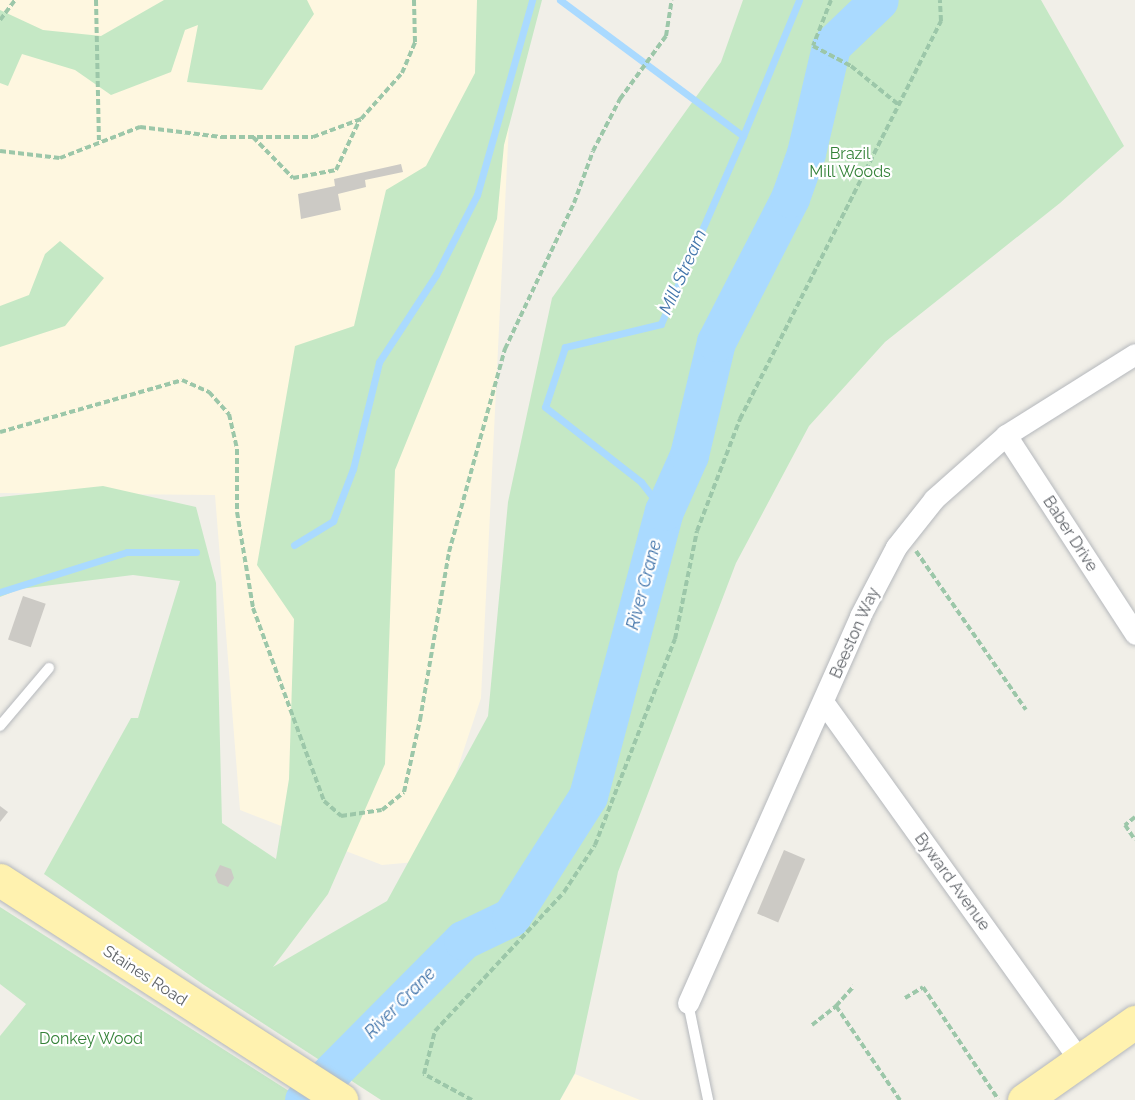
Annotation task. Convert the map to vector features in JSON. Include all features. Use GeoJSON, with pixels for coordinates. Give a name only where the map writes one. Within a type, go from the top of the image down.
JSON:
{"type":"FeatureCollection","features":[{"type":"Feature","properties":{"kind":"main road","name":"Staines Road"},"geometry":{"type":"LineString","coordinates":[[0,880],[341,1100]]}},
{"type":"Feature","properties":{"kind":"main road"},"geometry":{"type":"LineString","coordinates":[[1024,1100],[1135,1022]]}},
{"type":"Feature","properties":{"kind":"street","name":"Beeston Way"},"geometry":{"type":"LineString","coordinates":[[688,1003],[824,702],[860,616],[903,537],[934,499],[1006,435],[1135,354]]}},
{"type":"Feature","properties":{"kind":"street","name":"Baber Drive"},"geometry":{"type":"LineString","coordinates":[[1006,435],[1135,634]]}},
{"type":"Feature","properties":{"kind":"street","name":"Byward Avenue"},"geometry":{"type":"LineString","coordinates":[[824,702],[1080,1061]]}},
{"type":"Feature","properties":{"kind":"lane"},"geometry":{"type":"LineString","coordinates":[[0,726],[49,668]]}},
{"type":"Feature","properties":{"kind":"lane"},"geometry":{"type":"LineString","coordinates":[[688,1003],[708,1100]]}},
{"type":"Feature","properties":{"kind":"path"},"geometry":{"type":"LineString","coordinates":[[0,20],[15,0]]}},
{"type":"Feature","properties":{"kind":"path"},"geometry":{"type":"LineString","coordinates":[[96,0],[99,140]]}},
{"type":"Feature","properties":{"kind":"path"},"geometry":{"type":"LineString","coordinates":[[253,137],[293,178],[336,170],[361,119],[402,72],[415,42],[414,0]]}},
{"type":"Feature","properties":{"kind":"path"},"geometry":{"type":"LineString","coordinates":[[0,432],[182,380],[209,393],[229,414],[237,449],[237,512],[253,608],[324,801],[340,816],[382,810],[404,792],[420,720],[449,552],[505,349],[574,203],[593,151],[635,78],[666,36],[672,0]]}},
{"type":"Feature","properties":{"kind":"path"},"geometry":{"type":"LineString","coordinates":[[831,0],[813,46],[850,66],[899,105]]}},
{"type":"Feature","properties":{"kind":"path"},"geometry":{"type":"LineString","coordinates":[[472,1100],[424,1074],[435,1031],[564,892],[595,845],[675,639],[697,531],[740,420],[941,21],[940,0]]}},
{"type":"Feature","properties":{"kind":"path"},"geometry":{"type":"LineString","coordinates":[[0,151],[60,158],[99,140],[141,127],[253,137],[313,137],[361,119]]}},
{"type":"Feature","properties":{"kind":"path"},"geometry":{"type":"LineString","coordinates":[[903,537],[924,559],[1026,710]]}},
{"type":"Feature","properties":{"kind":"path"},"geometry":{"type":"LineString","coordinates":[[1135,817],[1125,825],[1135,840]]}},
{"type":"Feature","properties":{"kind":"path"},"geometry":{"type":"LineString","coordinates":[[812,1025],[836,1006],[854,986]]}},
{"type":"Feature","properties":{"kind":"path"},"geometry":{"type":"LineString","coordinates":[[905,998],[923,987],[998,1100]]}},
{"type":"Feature","properties":{"kind":"path"},"geometry":{"type":"LineString","coordinates":[[836,1006],[900,1100]]}},
{"type":"Feature","properties":{"kind":"shaded area"},"geometry":{"type":"Polygon","coordinates":[[[0,0],[515,0],[481,698],[427,861],[382,865],[240,810],[215,495],[0,493],[0,0]]]}},
{"type":"Feature","properties":{"kind":"shaded area"},"geometry":{"type":"Polygon","coordinates":[[[575,1074],[640,1100],[560,1100],[575,1074]]]}},
{"type":"Feature","properties":{"kind":"green space"},"geometry":{"type":"Polygon","coordinates":[[[164,0],[307,0],[314,14],[262,90],[187,82],[198,25],[185,30],[171,72],[111,95],[75,70],[22,54],[8,86],[0,83],[0,10],[43,30],[101,36],[164,0]]]}},
{"type":"Feature","properties":{"kind":"green space","name":"Brazil Mill Woods"},"geometry":{"type":"Polygon","coordinates":[[[477,0],[542,0],[504,145],[497,219],[395,470],[385,764],[328,894],[273,967],[387,901],[488,716],[508,502],[552,298],[721,62],[743,0],[1041,0],[1124,146],[1060,203],[885,342],[809,426],[736,563],[618,872],[575,1073],[560,1100],[381,1100],[204,985],[44,874],[131,718],[138,718],[180,581],[133,575],[20,589],[0,597],[0,497],[103,486],[196,507],[216,583],[222,823],[276,859],[289,779],[294,619],[257,565],[295,346],[354,326],[386,190],[426,166],[475,73],[477,0]]]}},
{"type":"Feature","properties":{"kind":"green space"},"geometry":{"type":"Polygon","coordinates":[[[60,241],[104,278],[65,326],[0,347],[0,306],[29,295],[45,254],[60,241]]]}},
{"type":"Feature","properties":{"kind":"green space","name":"Donkey Wood"},"geometry":{"type":"Polygon","coordinates":[[[0,907],[303,1100],[0,1100],[0,1036],[26,1004],[0,984],[0,907]]]}},
{"type":"Feature","properties":{"kind":"building"},"geometry":{"type":"Polygon","coordinates":[[[401,164],[403,172],[365,180],[366,187],[338,194],[341,210],[301,219],[298,194],[335,186],[334,179],[401,164]]]}},
{"type":"Feature","properties":{"kind":"building"},"geometry":{"type":"Polygon","coordinates":[[[23,596],[46,604],[31,647],[8,639],[23,596]]]}},
{"type":"Feature","properties":{"kind":"building"},"geometry":{"type":"Polygon","coordinates":[[[0,806],[8,812],[0,822],[0,806]]]}},
{"type":"Feature","properties":{"kind":"building"},"geometry":{"type":"Polygon","coordinates":[[[784,850],[805,859],[778,923],[757,914],[784,850]]]}},
{"type":"Feature","properties":{"kind":"building"},"geometry":{"type":"Polygon","coordinates":[[[220,865],[231,869],[234,878],[228,887],[218,883],[215,875],[220,865]]]}},
{"type":"Feature","properties":{"kind":"waterway"},"geometry":{"type":"LineString","coordinates":[[294,545],[333,521],[353,469],[379,362],[436,275],[477,195],[532,0]]}},
{"type":"Feature","properties":{"kind":"waterway","name":"Mill Stream"},"geometry":{"type":"LineString","coordinates":[[560,0],[743,136],[661,324],[565,347],[545,407],[641,482],[664,511]]}},
{"type":"Feature","properties":{"kind":"waterway"},"geometry":{"type":"LineString","coordinates":[[743,136],[799,0]]}},
{"type":"Feature","properties":{"kind":"waterway","name":"River Crane"},"geometry":{"type":"LineString","coordinates":[[304,1100],[463,940],[511,917],[588,796],[664,511],[689,455],[716,342],[790,198],[806,153],[831,46],[879,0]]}},
{"type":"Feature","properties":{"kind":"waterway"},"geometry":{"type":"LineString","coordinates":[[0,592],[127,552],[196,552]]}}]}
